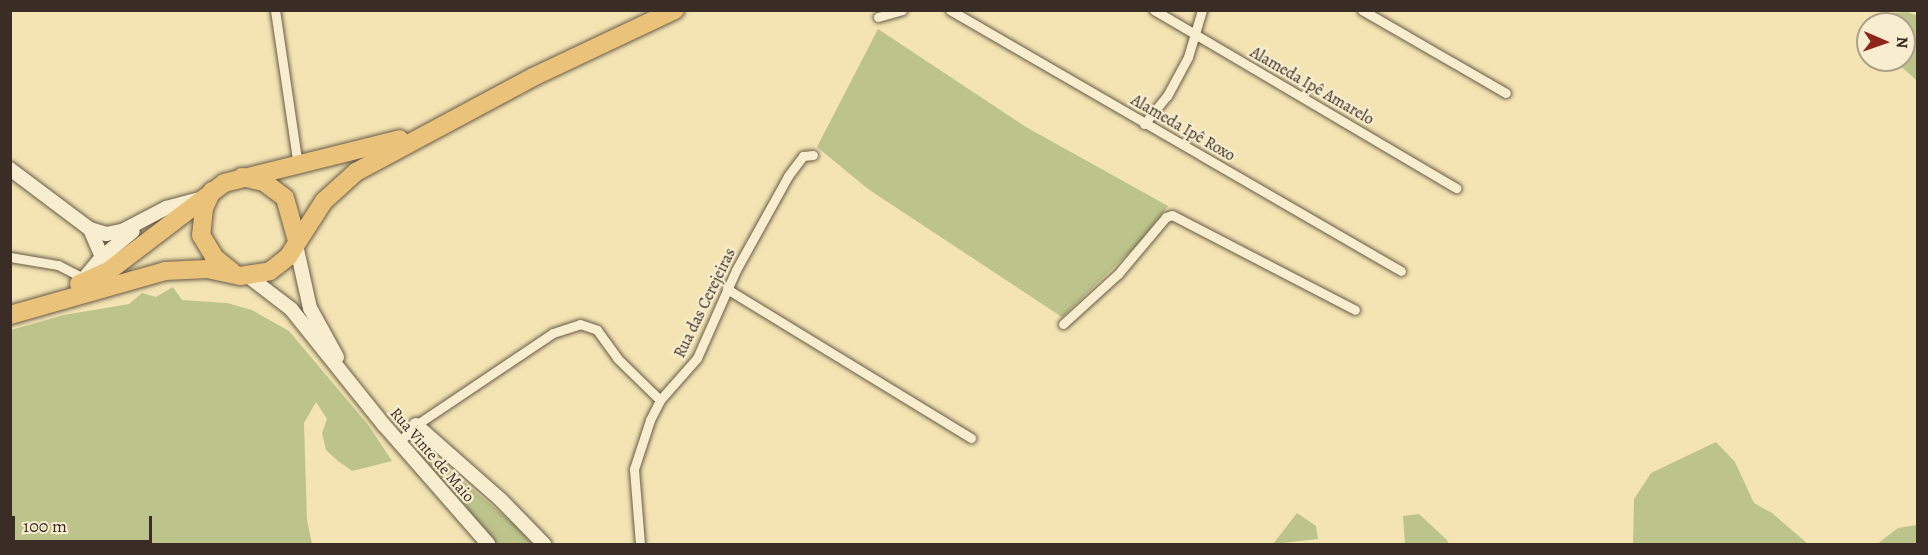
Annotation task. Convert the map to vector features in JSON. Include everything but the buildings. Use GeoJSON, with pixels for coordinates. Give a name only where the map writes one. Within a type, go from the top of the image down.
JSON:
{"type":"FeatureCollection","features":[{"type":"Feature","properties":{"kind":"highway"},"geometry":{"type":"LineString","coordinates":[[10,315],[165,271],[207,269],[244,276],[280,264],[324,201],[340,186],[428,132],[675,10]]}},
{"type":"Feature","properties":{"kind":"highway"},"geometry":{"type":"LineString","coordinates":[[10,315],[110,270],[206,195],[240,177],[298,165],[428,132]]}},
{"type":"Feature","properties":{"kind":"highway"},"geometry":{"type":"LineString","coordinates":[[240,177],[264,182],[285,198],[296,243]]}},
{"type":"Feature","properties":{"kind":"highway"},"geometry":{"type":"LineString","coordinates":[[206,195],[201,235],[215,258],[244,276]]}},
{"type":"Feature","properties":{"kind":"street"},"geometry":{"type":"LineString","coordinates":[[275,10],[298,165]]}},
{"type":"Feature","properties":{"kind":"street"},"geometry":{"type":"LineString","coordinates":[[878,17],[902,10]]}},
{"type":"Feature","properties":{"kind":"street","name":"Alameda Ipê Roxo"},"geometry":{"type":"LineString","coordinates":[[950,10],[1401,271]]}},
{"type":"Feature","properties":{"kind":"street","name":"Alameda Ipê Amarelo"},"geometry":{"type":"LineString","coordinates":[[1154,10],[1456,188]]}},
{"type":"Feature","properties":{"kind":"street"},"geometry":{"type":"LineString","coordinates":[[1144,124],[1167,96],[1196,36],[1202,10]]}},
{"type":"Feature","properties":{"kind":"street"},"geometry":{"type":"LineString","coordinates":[[1362,10],[1506,93]]}},
{"type":"Feature","properties":{"kind":"street","name":"Rua das Cerejeiras"},"geometry":{"type":"LineString","coordinates":[[640,544],[634,469],[660,400],[698,358],[727,290],[788,176],[803,156],[813,155]]}},
{"type":"Feature","properties":{"kind":"street"},"geometry":{"type":"LineString","coordinates":[[10,169],[90,229],[115,233],[153,214],[206,195]]}},
{"type":"Feature","properties":{"kind":"street"},"geometry":{"type":"LineString","coordinates":[[10,257],[58,264],[82,281],[102,257],[153,214]]}},
{"type":"Feature","properties":{"kind":"street"},"geometry":{"type":"LineString","coordinates":[[1063,324],[1118,274],[1166,217],[1172,215],[1355,309]]}},
{"type":"Feature","properties":{"kind":"street"},"geometry":{"type":"LineString","coordinates":[[90,229],[102,257]]}},
{"type":"Feature","properties":{"kind":"street","name":"Rua Vinte de Maio"},"geometry":{"type":"LineString","coordinates":[[296,243],[310,308],[352,386]]}},
{"type":"Feature","properties":{"kind":"street","name":"Rua Vinte de Maio"},"geometry":{"type":"LineString","coordinates":[[244,276],[291,309],[352,386],[488,544]]}},
{"type":"Feature","properties":{"kind":"street"},"geometry":{"type":"LineString","coordinates":[[727,290],[971,438]]}},
{"type":"Feature","properties":{"kind":"street"},"geometry":{"type":"LineString","coordinates":[[399,442],[416,425],[553,333],[580,324],[597,330],[617,358],[660,400]]}},
{"type":"Feature","properties":{"kind":"street"},"geometry":{"type":"LineString","coordinates":[[416,425],[501,500],[544,544]]}},
{"type":"Feature","properties":{"kind":"green space"},"geometry":{"type":"Polygon","coordinates":[[[1916,16],[1917,16],[1917,81],[1907,72],[1916,72],[1916,16]]]}},
{"type":"Feature","properties":{"kind":"green space"},"geometry":{"type":"Polygon","coordinates":[[[878,29],[1026,127],[1168,206],[1139,243],[1062,317],[868,189],[817,147],[878,29]]]}},
{"type":"Feature","properties":{"kind":"green space"},"geometry":{"type":"Polygon","coordinates":[[[173,287],[182,300],[227,303],[252,310],[289,331],[369,426],[392,461],[352,471],[338,461],[326,450],[322,433],[327,419],[316,402],[304,423],[307,520],[312,544],[11,544],[11,330],[64,315],[129,304],[142,293],[156,297],[173,287]]]}},
{"type":"Feature","properties":{"kind":"green space"},"geometry":{"type":"Polygon","coordinates":[[[1716,442],[1735,462],[1754,503],[1772,513],[1808,544],[1633,544],[1634,499],[1651,473],[1716,442]]]}},
{"type":"Feature","properties":{"kind":"green space"},"geometry":{"type":"Polygon","coordinates":[[[420,445],[516,526],[532,544],[492,544],[417,454],[420,445]]]}},
{"type":"Feature","properties":{"kind":"green space"},"geometry":{"type":"Polygon","coordinates":[[[1297,513],[1316,526],[1318,539],[1273,544],[1297,513]]]}},
{"type":"Feature","properties":{"kind":"green space"},"geometry":{"type":"Polygon","coordinates":[[[1419,514],[1449,544],[1405,544],[1403,516],[1419,514]]]}},
{"type":"Feature","properties":{"kind":"green space"},"geometry":{"type":"Polygon","coordinates":[[[1917,525],[1917,544],[1877,544],[1898,528],[1917,525]]]}}]}
